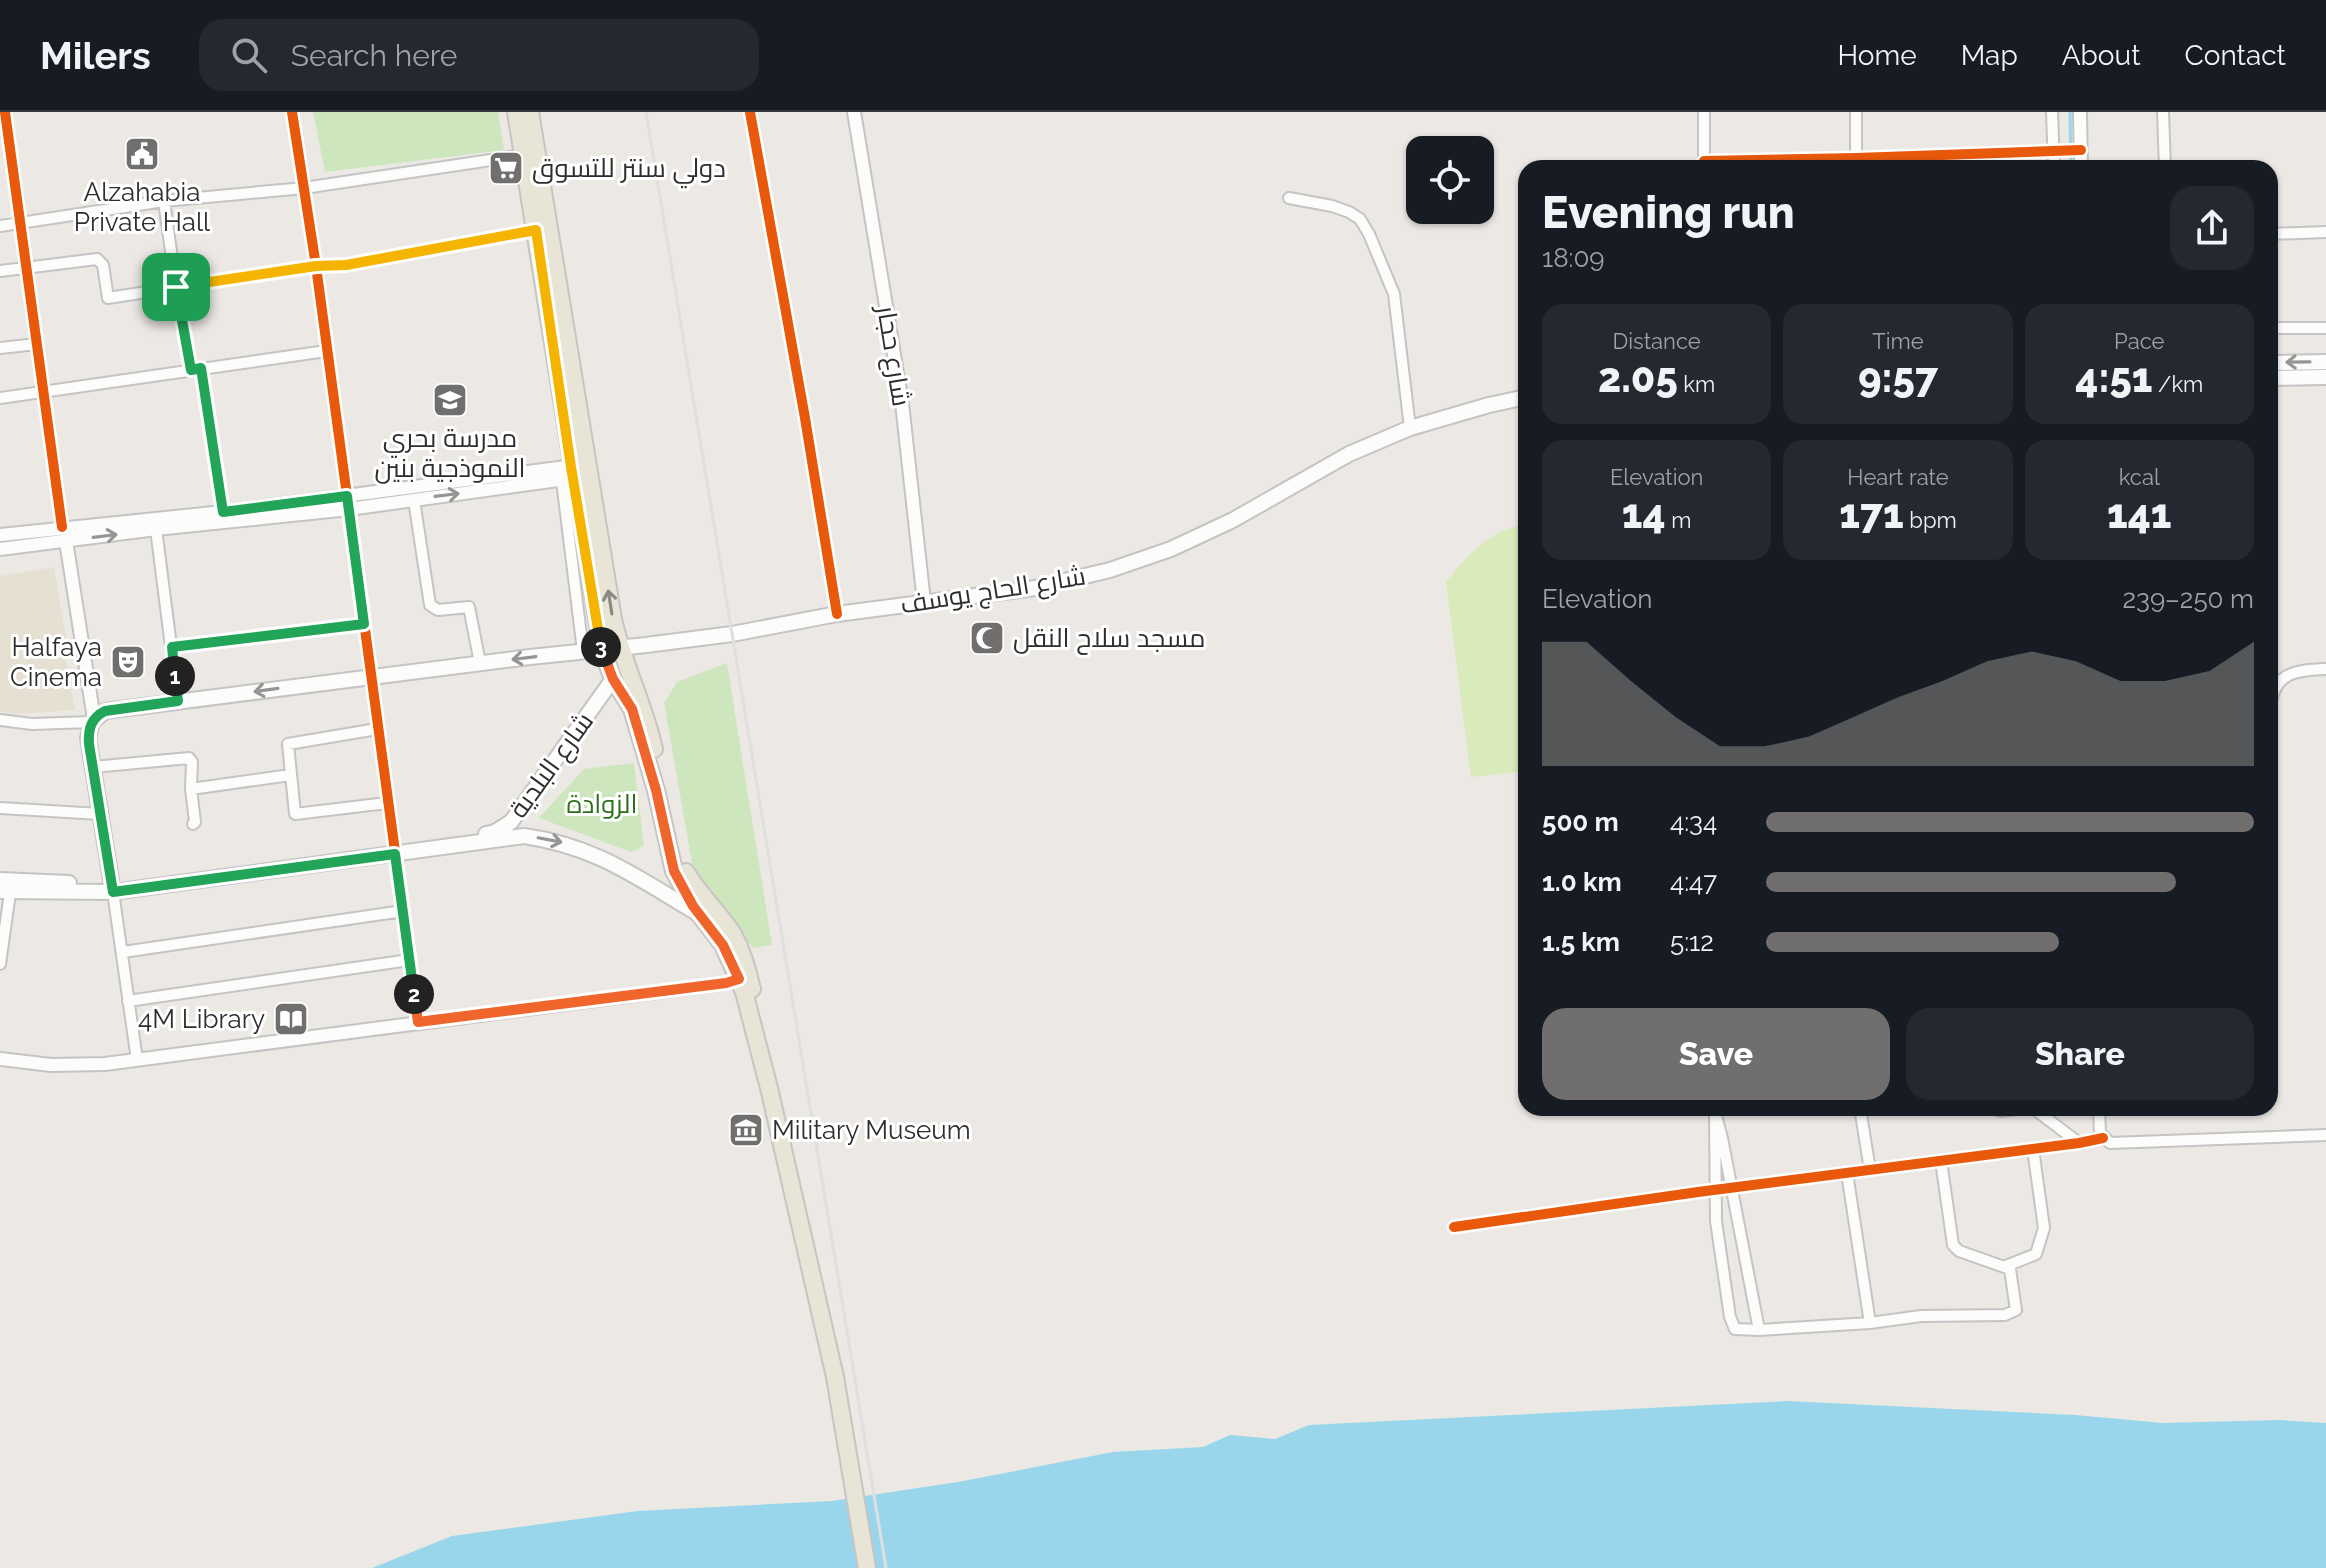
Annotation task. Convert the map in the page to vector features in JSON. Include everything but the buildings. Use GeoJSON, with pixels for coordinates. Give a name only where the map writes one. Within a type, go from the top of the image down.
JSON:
{"type":"FeatureCollection","features":[{"type":"Feature","properties":{"kind":"main road"},"geometry":{"type":"LineString","coordinates":[[516,112],[536,230],[568,475],[602,649],[613,679],[632,709],[656,790],[674,871],[693,906],[723,945],[739,979],[769,1088],[847,1423],[874,1568]]}},
{"type":"Feature","properties":{"kind":"main road"},"geometry":{"type":"LineString","coordinates":[[530,112],[619,647],[649,725],[684,867],[696,889],[731,932],[743,954],[779,1089],[791,1156],[843,1375],[867,1568]]}},
{"type":"Feature","properties":{"kind":"main road"},"geometry":{"type":"LineString","coordinates":[[2278,363],[2326,362]]}},
{"type":"Feature","properties":{"kind":"main road"},"geometry":{"type":"LineString","coordinates":[[2278,378],[2326,377]]}},
{"type":"Feature","properties":{"kind":"main road","name":"شارع الحاج يوسف"},"geometry":{"type":"LineString","coordinates":[[93,721],[99,714],[112,709],[732,634],[837,614],[1035,588],[1110,570],[1171,549],[1233,520],[1349,454],[1410,428],[1518,399]]}},
{"type":"Feature","properties":{"kind":"main road","name":"شارع البلدية"},"geometry":{"type":"LineString","coordinates":[[394,851],[495,832],[511,822],[613,679]]}},
{"type":"Feature","properties":{"kind":"main road"},"geometry":{"type":"LineString","coordinates":[[93,721],[88,738],[112,888]]}},
{"type":"Feature","properties":{"kind":"main road","name":"شارع البلدية"},"geometry":{"type":"LineString","coordinates":[[6,886],[112,888],[524,836],[557,841],[607,860],[701,915]]}},
{"type":"Feature","properties":{"kind":"street"},"geometry":{"type":"LineString","coordinates":[[5,112],[62,527]]}},
{"type":"Feature","properties":{"kind":"street"},"geometry":{"type":"LineString","coordinates":[[292,112],[316,266],[418,1022]]}},
{"type":"Feature","properties":{"kind":"street"},"geometry":{"type":"LineString","coordinates":[[750,112],[837,614]]}},
{"type":"Feature","properties":{"kind":"street","name":"شارع حجار"},"geometry":{"type":"LineString","coordinates":[[854,112],[902,403],[924,602]]}},
{"type":"Feature","properties":{"kind":"street"},"geometry":{"type":"LineString","coordinates":[[1704,112],[1704,160]]}},
{"type":"Feature","properties":{"kind":"street"},"geometry":{"type":"LineString","coordinates":[[1856,112],[1856,160]]}},
{"type":"Feature","properties":{"kind":"street"},"geometry":{"type":"LineString","coordinates":[[2052,112],[2054,160]]}},
{"type":"Feature","properties":{"kind":"street"},"geometry":{"type":"LineString","coordinates":[[2078,160],[2074,150],[2080,112]]}},
{"type":"Feature","properties":{"kind":"street"},"geometry":{"type":"LineString","coordinates":[[2163,112],[2165,160]]}},
{"type":"Feature","properties":{"kind":"street"},"geometry":{"type":"LineString","coordinates":[[1893,160],[2074,150]]}},
{"type":"Feature","properties":{"kind":"street"},"geometry":{"type":"LineString","coordinates":[[0,226],[164,201],[304,188],[524,155]]}},
{"type":"Feature","properties":{"kind":"street"},"geometry":{"type":"LineString","coordinates":[[1942,156],[1942,160]]}},
{"type":"Feature","properties":{"kind":"street"},"geometry":{"type":"LineString","coordinates":[[1289,198],[1349,212],[1360,219],[1369,234],[1394,294],[1410,428]]}},
{"type":"Feature","properties":{"kind":"street"},"geometry":{"type":"LineString","coordinates":[[164,201],[176,287],[196,369],[223,512]]}},
{"type":"Feature","properties":{"kind":"street"},"geometry":{"type":"LineString","coordinates":[[0,271],[97,259],[103,265],[108,298],[316,266],[346,265],[536,230]]}},
{"type":"Feature","properties":{"kind":"street"},"geometry":{"type":"LineString","coordinates":[[2278,234],[2326,232]]}},
{"type":"Feature","properties":{"kind":"street"},"geometry":{"type":"LineString","coordinates":[[2278,328],[2326,328]]}},
{"type":"Feature","properties":{"kind":"street"},"geometry":{"type":"LineString","coordinates":[[0,348],[37,344]]}},
{"type":"Feature","properties":{"kind":"street"},"geometry":{"type":"LineString","coordinates":[[0,398],[326,351]]}},
{"type":"Feature","properties":{"kind":"street"},"geometry":{"type":"LineString","coordinates":[[0,535],[223,512],[414,500],[589,470]]}},
{"type":"Feature","properties":{"kind":"street"},"geometry":{"type":"LineString","coordinates":[[0,549],[568,475]]}},
{"type":"Feature","properties":{"kind":"street"},"geometry":{"type":"LineString","coordinates":[[568,475],[583,651]]}},
{"type":"Feature","properties":{"kind":"street"},"geometry":{"type":"LineString","coordinates":[[414,500],[430,605],[438,610],[464,606],[471,610],[480,663]]}},
{"type":"Feature","properties":{"kind":"street"},"geometry":{"type":"LineString","coordinates":[[156,529],[178,701]]}},
{"type":"Feature","properties":{"kind":"street"},"geometry":{"type":"LineString","coordinates":[[0,720],[32,724],[93,721],[66,541]]}},
{"type":"Feature","properties":{"kind":"street"},"geometry":{"type":"LineString","coordinates":[[172,647],[364,624]]}},
{"type":"Feature","properties":{"kind":"street"},"geometry":{"type":"LineString","coordinates":[[2278,682],[2292,673],[2326,669]]}},
{"type":"Feature","properties":{"kind":"street"},"geometry":{"type":"LineString","coordinates":[[377,729],[288,744],[290,775],[296,815],[387,803]]}},
{"type":"Feature","properties":{"kind":"street"},"geometry":{"type":"LineString","coordinates":[[93,767],[189,758],[192,762],[193,824]]}},
{"type":"Feature","properties":{"kind":"street"},"geometry":{"type":"LineString","coordinates":[[191,789],[290,775]]}},
{"type":"Feature","properties":{"kind":"street"},"geometry":{"type":"LineString","coordinates":[[0,808],[100,814]]}},
{"type":"Feature","properties":{"kind":"street"},"geometry":{"type":"LineString","coordinates":[[0,964],[6,886]]}},
{"type":"Feature","properties":{"kind":"street"},"geometry":{"type":"LineString","coordinates":[[112,888],[137,1060]]}},
{"type":"Feature","properties":{"kind":"street"},"geometry":{"type":"LineString","coordinates":[[123,952],[403,911]]}},
{"type":"Feature","properties":{"kind":"street"},"geometry":{"type":"LineString","coordinates":[[128,1001],[409,960]]}},
{"type":"Feature","properties":{"kind":"street"},"geometry":{"type":"LineString","coordinates":[[0,1059],[70,1066],[137,1060],[739,979]]}},
{"type":"Feature","properties":{"kind":"street"},"geometry":{"type":"LineString","coordinates":[[1715,1116],[1716,1221],[1733,1328],[1738,1330],[1870,1323],[1921,1316],[2012,1314],[2017,1305],[2012,1273],[2006,1266],[1959,1251],[1953,1245],[1941,1161]]}},
{"type":"Feature","properties":{"kind":"street"},"geometry":{"type":"LineString","coordinates":[[1716,1116],[1759,1330]]}},
{"type":"Feature","properties":{"kind":"street"},"geometry":{"type":"LineString","coordinates":[[1861,1116],[1870,1170]]}},
{"type":"Feature","properties":{"kind":"street"},"geometry":{"type":"LineString","coordinates":[[2041,1116],[2079,1143]]}},
{"type":"Feature","properties":{"kind":"street"},"geometry":{"type":"LineString","coordinates":[[2100,1116],[2103,1138],[2110,1143],[2326,1135]]}},
{"type":"Feature","properties":{"kind":"street"},"geometry":{"type":"LineString","coordinates":[[1454,1227],[2103,1138]]}},
{"type":"Feature","properties":{"kind":"street"},"geometry":{"type":"LineString","coordinates":[[2006,1266],[2036,1254],[2044,1233],[2033,1149]]}},
{"type":"Feature","properties":{"kind":"street"},"geometry":{"type":"LineString","coordinates":[[1847,1173],[1870,1323]]}},
{"type":"Feature","properties":{"kind":"shaded area"},"geometry":{"type":"Polygon","coordinates":[[[54,567],[66,638],[62,639],[75,710],[15,714],[0,711],[0,576],[54,567]]]}},
{"type":"Feature","properties":{"kind":"green space"},"geometry":{"type":"Polygon","coordinates":[[[313,112],[498,112],[504,150],[325,172],[313,112]]]}},
{"type":"Feature","properties":{"kind":"green space"},"geometry":{"type":"Polygon","coordinates":[[[1518,526],[1518,772],[1471,777],[1446,582],[1481,545],[1518,526]]]}},
{"type":"Feature","properties":{"kind":"green space"},"geometry":{"type":"Polygon","coordinates":[[[727,663],[772,945],[753,948],[692,863],[664,703],[677,682],[727,663]]]}},
{"type":"Feature","properties":{"kind":"green space","name":"الزوادة"},"geometry":{"type":"Polygon","coordinates":[[[634,763],[644,846],[631,852],[539,818],[584,769],[634,763]]]}},
{"type":"Feature","properties":{"kind":"water"},"geometry":{"type":"Polygon","coordinates":[[[1788,1401],[2075,1415],[2163,1423],[2279,1420],[2326,1423],[2326,1568],[372,1568],[452,1536],[638,1511],[832,1501],[958,1482],[1113,1452],[1203,1447],[1230,1435],[1275,1439],[1309,1425],[1788,1401]]]}},
{"type":"Feature","properties":{"kind":"waterway"},"geometry":{"type":"LineString","coordinates":[[2070,112],[2071,160]]}},
{"type":"Feature","properties":{"kind":"railway"},"geometry":{"type":"LineString","coordinates":[[646,112],[886,1568]]}},
{"type":"Feature","properties":{"kind":"cycle path"},"geometry":{"type":"LineString","coordinates":[[5,112],[62,527]]}},
{"type":"Feature","properties":{"kind":"cycle path"},"geometry":{"type":"LineString","coordinates":[[292,112],[316,266],[418,1022]]}},
{"type":"Feature","properties":{"kind":"cycle path"},"geometry":{"type":"LineString","coordinates":[[750,112],[837,614]]}},
{"type":"Feature","properties":{"kind":"cycle path"},"geometry":{"type":"LineString","coordinates":[[1755,160],[2081,150]]}},
{"type":"Feature","properties":{"kind":"cycle path"},"geometry":{"type":"LineString","coordinates":[[1454,1227],[2103,1138]]}},
{"type":"Feature","properties":{"kind":"place","name":"Alzahabia Private Hall"},"geometry":{"type":"Point","coordinates":[142,154]}},
{"type":"Feature","properties":{"kind":"place","name":"دولي سنتر للتسوق"},"geometry":{"type":"Point","coordinates":[506,168]}},
{"type":"Feature","properties":{"kind":"place","name":"مدرسة بحري النموذجية بنين"},"geometry":{"type":"Point","coordinates":[450,400]}},
{"type":"Feature","properties":{"kind":"place","name":"مسجد سلاح النقل"},"geometry":{"type":"Point","coordinates":[987,638]}},
{"type":"Feature","properties":{"kind":"place","name":"Halfaya Cinema"},"geometry":{"type":"Point","coordinates":[128,662]}},
{"type":"Feature","properties":{"kind":"place","name":"4M Library"},"geometry":{"type":"Point","coordinates":[291,1019]}},
{"type":"Feature","properties":{"kind":"place","name":"Military Museum"},"geometry":{"type":"Point","coordinates":[746,1130]}},
{"type":"Feature","properties":{"kind":"route"},"geometry":{"type":"LineString","coordinates":[[536,230],[602,649],[613,679],[632,709],[656,790],[674,871],[693,906],[718,936],[739,979],[418,1022],[395,854],[113,892],[89,744],[88,733],[94,719],[112,709],[178,701],[172,647],[364,624],[347,496],[223,512],[201,368],[191,370],[176,287],[316,266],[346,265],[536,230]]}}]}
